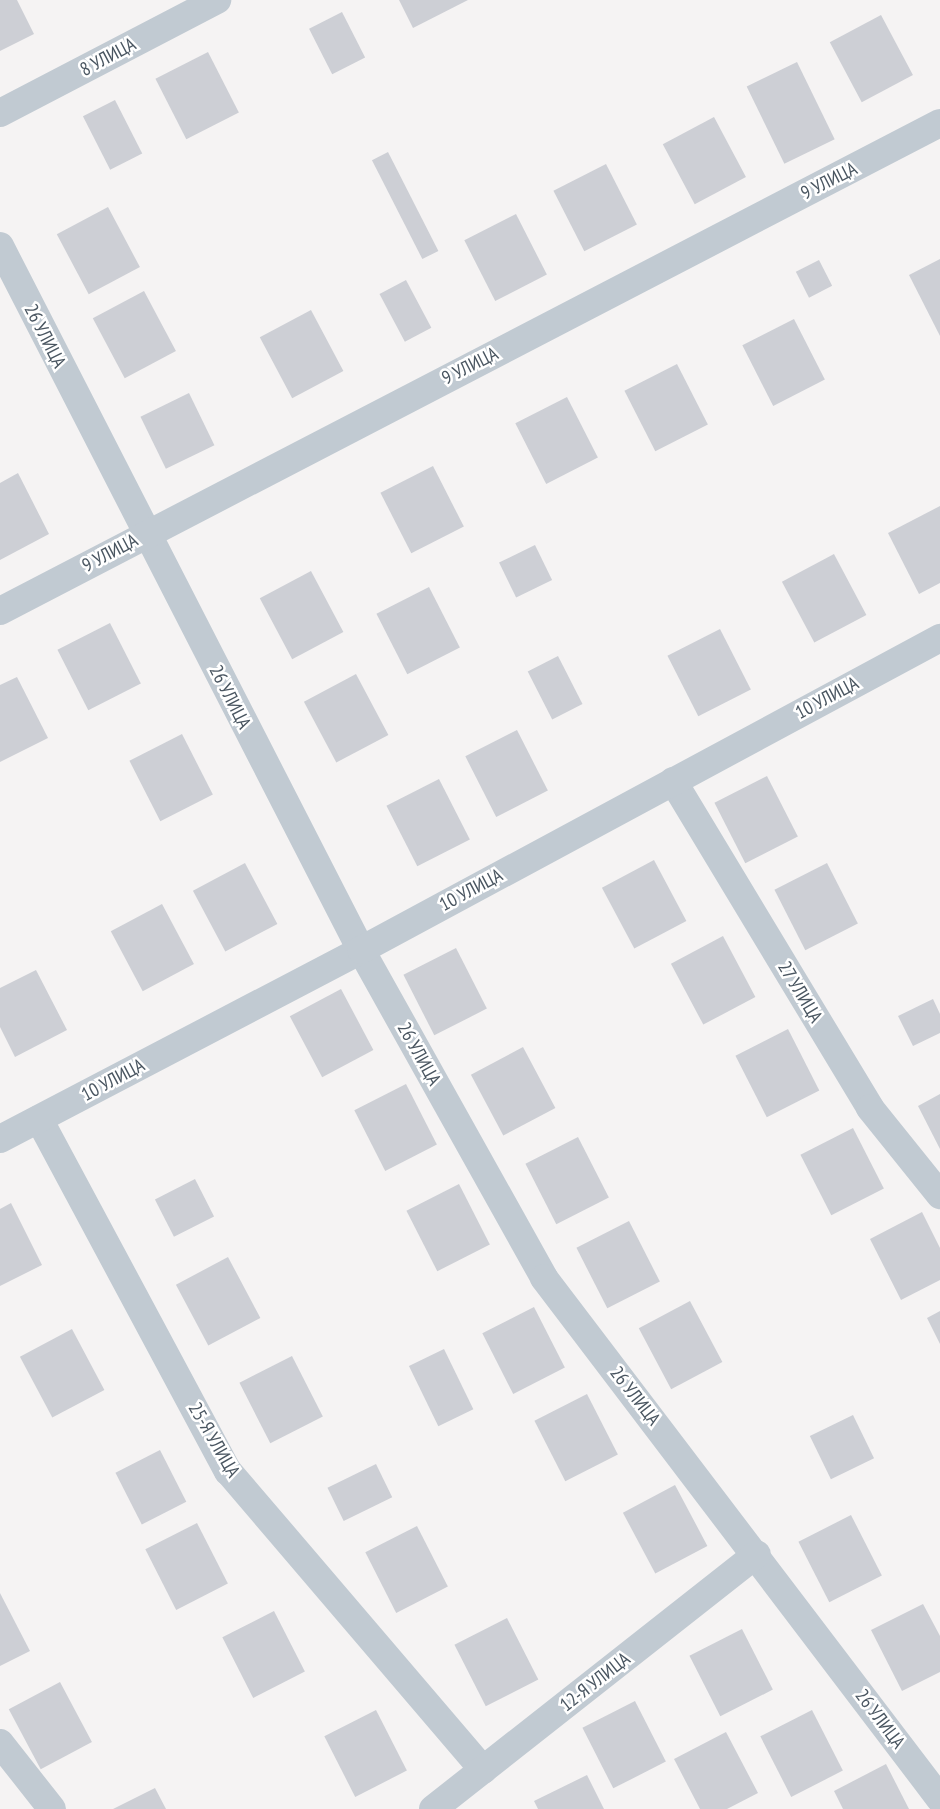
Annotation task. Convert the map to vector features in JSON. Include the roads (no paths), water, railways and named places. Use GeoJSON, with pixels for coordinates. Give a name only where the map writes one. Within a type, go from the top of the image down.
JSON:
{"type":"FeatureCollection","features":[{"type":"Feature","properties":{"kind":"street","name":"8 УЛИЦА"},"geometry":{"type":"LineString","coordinates":[[0,113],[217,0]]}},
{"type":"Feature","properties":{"kind":"street","name":"9 УЛИЦА"},"geometry":{"type":"LineString","coordinates":[[0,611],[145,534],[940,123]]}},
{"type":"Feature","properties":{"kind":"street","name":"26 УЛИЦА"},"geometry":{"type":"LineString","coordinates":[[0,246],[145,534],[361,950],[544,1278],[757,1554],[940,1799]]}},
{"type":"Feature","properties":{"kind":"street","name":"10 УЛИЦА"},"geometry":{"type":"LineString","coordinates":[[0,1139],[361,950],[940,638]]}},
{"type":"Feature","properties":{"kind":"street","name":"27 УЛИЦА"},"geometry":{"type":"LineString","coordinates":[[673,781],[870,1108],[940,1195]]}},
{"type":"Feature","properties":{"kind":"street","name":"25-Я УЛИЦА"},"geometry":{"type":"LineString","coordinates":[[39,1119],[228,1470],[483,1770]]}},
{"type":"Feature","properties":{"kind":"street","name":"12-Я УЛИЦА"},"geometry":{"type":"LineString","coordinates":[[433,1809],[757,1554]]}},
{"type":"Feature","properties":{"kind":"street"},"geometry":{"type":"LineString","coordinates":[[0,1743],[52,1809]]}}]}
